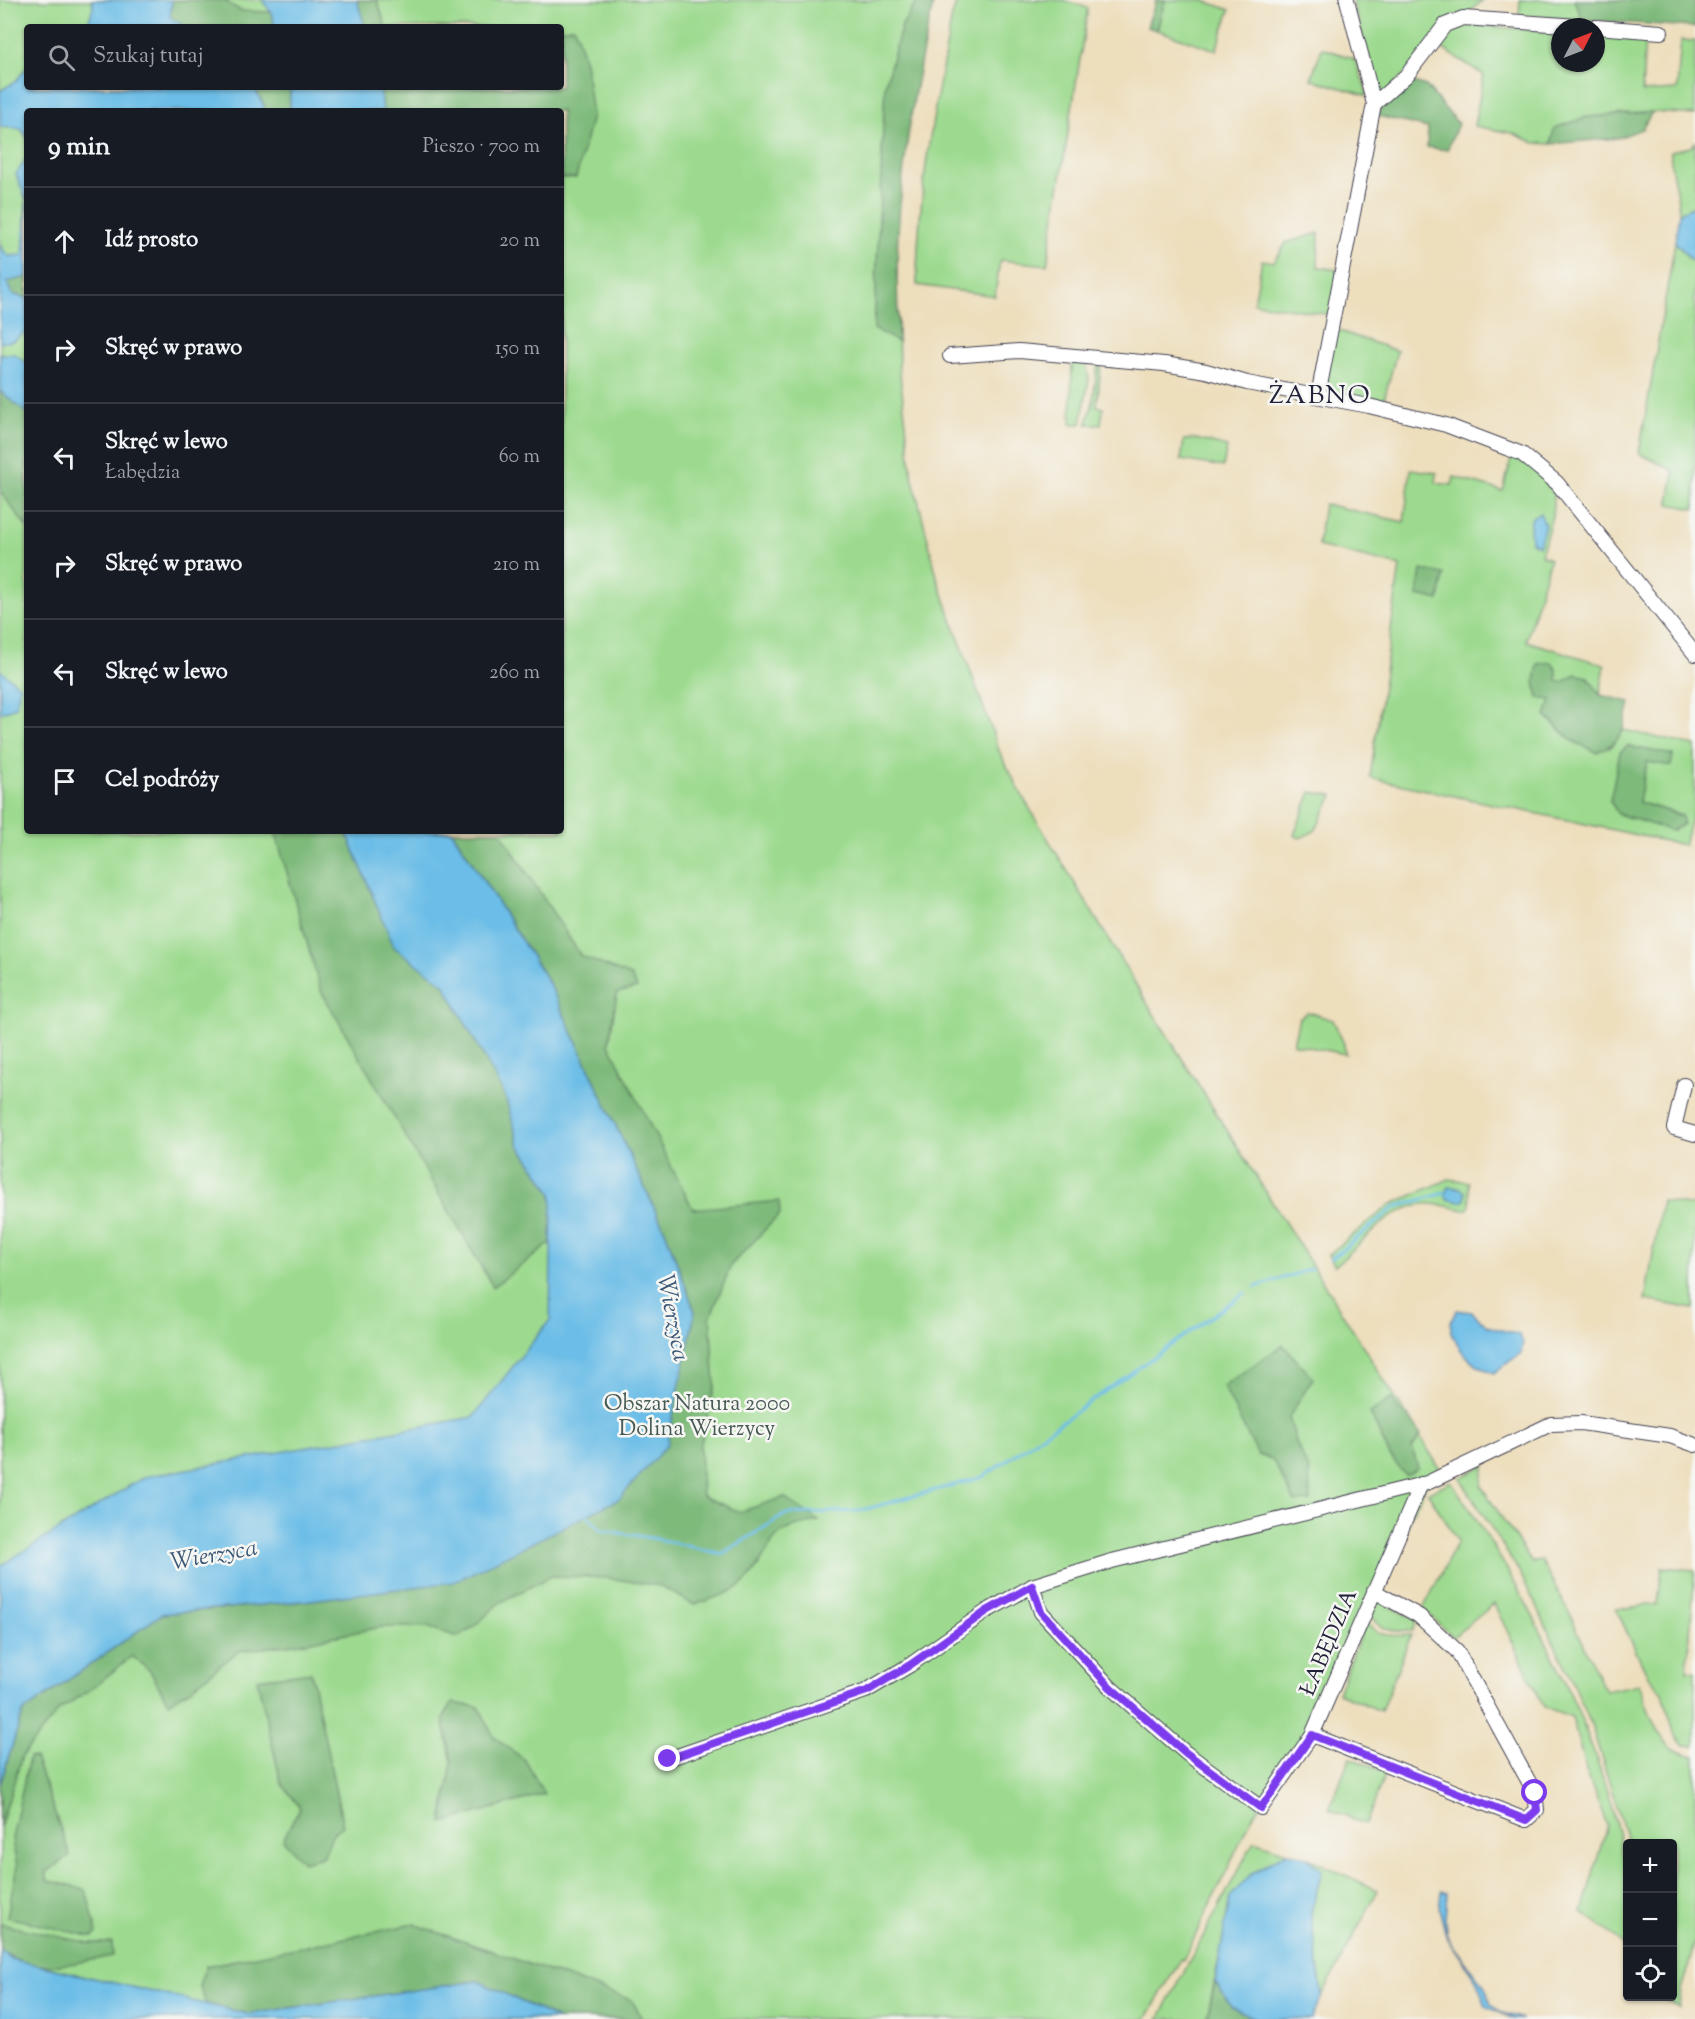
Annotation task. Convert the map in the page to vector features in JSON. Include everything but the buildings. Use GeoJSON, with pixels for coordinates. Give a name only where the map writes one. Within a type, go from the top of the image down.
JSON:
{"type":"FeatureCollection","features":[{"type":"Feature","properties":{"kind":"street"},"geometry":{"type":"LineString","coordinates":[[1317,396],[1374,104],[1347,0]]}},
{"type":"Feature","properties":{"kind":"street"},"geometry":{"type":"LineString","coordinates":[[1374,104],[1407,75],[1445,25],[1463,18],[1551,24]]}},
{"type":"Feature","properties":{"kind":"street"},"geometry":{"type":"LineString","coordinates":[[1605,28],[1661,32]]}},
{"type":"Feature","properties":{"kind":"street"},"geometry":{"type":"LineString","coordinates":[[950,356],[1019,351],[1164,364],[1446,425],[1510,449],[1536,464],[1557,483],[1695,654]]}},
{"type":"Feature","properties":{"kind":"street"},"geometry":{"type":"LineString","coordinates":[[1684,1086],[1674,1128],[1695,1134]]}},
{"type":"Feature","properties":{"kind":"street"},"geometry":{"type":"LineString","coordinates":[[668,1759],[867,1691],[910,1665],[979,1616],[1032,1586],[1112,1561],[1421,1484],[1541,1428],[1569,1422],[1670,1436],[1695,1445]]}},
{"type":"Feature","properties":{"kind":"street","name":"ŁABĘDZIA"},"geometry":{"type":"LineString","coordinates":[[1032,1586],[1041,1612],[1110,1687],[1186,1753],[1261,1808],[1312,1735],[1421,1484]]}},
{"type":"Feature","properties":{"kind":"street"},"geometry":{"type":"LineString","coordinates":[[1312,1735],[1526,1820],[1537,1810],[1535,1793],[1457,1651],[1419,1616],[1374,1591]]}},
{"type":"Feature","properties":{"kind":"green space","name":"Obszar Natura 2000 Dolina Wierzycy"},"geometry":{"type":"Polygon","coordinates":[[[0,0],[934,0],[919,59],[903,153],[896,250],[899,366],[912,475],[938,581],[1000,753],[1025,801],[1147,1003],[1442,1472],[1429,1479],[1300,1744],[1253,1816],[1183,1961],[1181,1959],[1146,2019],[0,2019],[0,0]]]}},
{"type":"Feature","properties":{"kind":"green space"},"geometry":{"type":"Polygon","coordinates":[[[172,0],[223,0],[241,11],[271,12],[274,24],[180,24],[170,17],[172,0]]]}},
{"type":"Feature","properties":{"kind":"green space"},"geometry":{"type":"Polygon","coordinates":[[[357,0],[377,0],[385,24],[364,24],[357,0]]]}},
{"type":"Feature","properties":{"kind":"green space"},"geometry":{"type":"Polygon","coordinates":[[[918,0],[934,0],[921,57],[903,173],[897,246],[898,342],[874,329],[885,85],[902,25],[918,0]]]}},
{"type":"Feature","properties":{"kind":"green space"},"geometry":{"type":"Polygon","coordinates":[[[957,0],[1063,0],[1088,8],[1047,265],[1000,260],[995,296],[917,285],[920,217],[928,150],[939,83],[957,0]]]}},
{"type":"Feature","properties":{"kind":"green space"},"geometry":{"type":"Polygon","coordinates":[[[1156,0],[1165,0],[1157,30],[1147,27],[1156,0]]]}},
{"type":"Feature","properties":{"kind":"green space"},"geometry":{"type":"Polygon","coordinates":[[[1165,0],[1202,0],[1230,10],[1216,50],[1157,30],[1165,0]]]}},
{"type":"Feature","properties":{"kind":"green space"},"geometry":{"type":"Polygon","coordinates":[[[1352,0],[1483,0],[1453,27],[1462,24],[1551,31],[1551,72],[1605,72],[1605,35],[1645,37],[1642,92],[1677,90],[1681,40],[1695,41],[1695,115],[1652,112],[1555,128],[1551,144],[1535,143],[1512,133],[1474,126],[1484,75],[1437,45],[1380,97],[1352,0]]]}},
{"type":"Feature","properties":{"kind":"green space"},"geometry":{"type":"Polygon","coordinates":[[[1520,0],[1574,0],[1582,18],[1551,18],[1519,16],[1520,0]]]}},
{"type":"Feature","properties":{"kind":"green space"},"geometry":{"type":"Polygon","coordinates":[[[1574,0],[1695,0],[1695,27],[1605,21],[1605,18],[1582,18],[1574,0]]]}},
{"type":"Feature","properties":{"kind":"green space"},"geometry":{"type":"Polygon","coordinates":[[[574,26],[585,62],[592,116],[576,178],[564,178],[564,108],[383,108],[380,90],[405,90],[406,93],[413,90],[564,90],[564,28],[574,26]]]}},
{"type":"Feature","properties":{"kind":"green space"},"geometry":{"type":"Polygon","coordinates":[[[1322,48],[1352,58],[1356,62],[1368,96],[1311,79],[1322,48]]]}},
{"type":"Feature","properties":{"kind":"green space"},"geometry":{"type":"Polygon","coordinates":[[[1410,81],[1426,86],[1458,124],[1447,150],[1427,147],[1428,128],[1378,116],[1382,104],[1410,81]]]}},
{"type":"Feature","properties":{"kind":"green space"},"geometry":{"type":"Polygon","coordinates":[[[256,90],[290,90],[290,108],[264,108],[256,90]]]}},
{"type":"Feature","properties":{"kind":"green space"},"geometry":{"type":"Polygon","coordinates":[[[1652,112],[1642,129],[1618,138],[1551,144],[1554,128],[1587,117],[1652,112]]]}},
{"type":"Feature","properties":{"kind":"green space"},"geometry":{"type":"Polygon","coordinates":[[[1695,142],[1695,208],[1692,207],[1679,213],[1671,167],[1671,151],[1691,147],[1695,142]]]}},
{"type":"Feature","properties":{"kind":"green space"},"geometry":{"type":"Polygon","coordinates":[[[1319,233],[1318,267],[1338,270],[1331,315],[1254,303],[1262,260],[1274,262],[1286,243],[1319,233]]]}},
{"type":"Feature","properties":{"kind":"green space"},"geometry":{"type":"Polygon","coordinates":[[[1675,242],[1691,261],[1695,260],[1695,509],[1669,504],[1674,471],[1639,453],[1675,242]]]}},
{"type":"Feature","properties":{"kind":"green space"},"geometry":{"type":"Polygon","coordinates":[[[24,276],[24,297],[12,294],[7,282],[24,276]]]}},
{"type":"Feature","properties":{"kind":"green space"},"geometry":{"type":"Polygon","coordinates":[[[1334,329],[1397,351],[1383,403],[1334,394],[1324,380],[1334,329]]]}},
{"type":"Feature","properties":{"kind":"green space"},"geometry":{"type":"Polygon","coordinates":[[[1072,362],[1086,364],[1089,379],[1081,424],[1071,424],[1072,362]]]}},
{"type":"Feature","properties":{"kind":"green space"},"geometry":{"type":"Polygon","coordinates":[[[1101,364],[1097,406],[1103,408],[1101,424],[1087,424],[1093,402],[1097,368],[1101,364]]]}},
{"type":"Feature","properties":{"kind":"green space"},"geometry":{"type":"Polygon","coordinates":[[[0,391],[24,411],[24,524],[0,491],[0,391]]]}},
{"type":"Feature","properties":{"kind":"green space"},"geometry":{"type":"Polygon","coordinates":[[[1196,439],[1227,447],[1223,467],[1181,460],[1184,440],[1196,439]]]}},
{"type":"Feature","properties":{"kind":"green space"},"geometry":{"type":"Polygon","coordinates":[[[1512,456],[1532,465],[1554,493],[1552,516],[1541,555],[1550,559],[1526,641],[1605,665],[1600,695],[1557,681],[1546,717],[1573,741],[1610,748],[1624,730],[1695,746],[1695,804],[1684,845],[1370,778],[1400,566],[1318,546],[1324,504],[1404,522],[1411,469],[1437,473],[1436,483],[1452,485],[1454,477],[1503,491],[1512,456]],[[1628,746],[1610,801],[1682,815],[1638,802],[1647,762],[1628,746]]]}},
{"type":"Feature","properties":{"kind":"green space"},"geometry":{"type":"Polygon","coordinates":[[[1421,570],[1444,574],[1439,600],[1417,596],[1421,570]]]}},
{"type":"Feature","properties":{"kind":"green space"},"geometry":{"type":"Polygon","coordinates":[[[1551,662],[1557,670],[1557,681],[1563,682],[1576,674],[1588,677],[1600,695],[1630,702],[1621,733],[1605,749],[1596,752],[1573,741],[1546,716],[1551,700],[1538,698],[1535,681],[1538,664],[1551,662]]]}},
{"type":"Feature","properties":{"kind":"green space"},"geometry":{"type":"Polygon","coordinates":[[[1628,746],[1673,755],[1671,766],[1647,762],[1639,802],[1682,816],[1683,824],[1672,831],[1618,814],[1610,801],[1620,752],[1628,746]]]}},
{"type":"Feature","properties":{"kind":"green space"},"geometry":{"type":"Polygon","coordinates":[[[1311,792],[1333,795],[1315,831],[1300,838],[1294,835],[1311,792]]]}},
{"type":"Feature","properties":{"kind":"green space"},"geometry":{"type":"Polygon","coordinates":[[[276,834],[347,834],[394,946],[444,984],[505,1095],[519,1145],[552,1193],[551,1243],[493,1287],[321,991],[276,834]]]}},
{"type":"Feature","properties":{"kind":"green space"},"geometry":{"type":"Polygon","coordinates":[[[454,834],[502,834],[581,956],[631,976],[637,988],[617,993],[609,1044],[693,1209],[779,1201],[780,1214],[731,1265],[710,1318],[715,1385],[700,1447],[702,1496],[740,1512],[784,1497],[819,1521],[789,1529],[780,1534],[758,1567],[742,1584],[722,1595],[694,1605],[661,1586],[608,1578],[551,1576],[499,1603],[474,1627],[458,1637],[427,1627],[381,1627],[301,1643],[239,1651],[189,1690],[168,1703],[150,1671],[132,1656],[90,1690],[59,1710],[22,1756],[0,1828],[0,1784],[23,1712],[162,1614],[304,1601],[695,1312],[666,1233],[549,983],[454,834]]]}},
{"type":"Feature","properties":{"kind":"green space"},"geometry":{"type":"Polygon","coordinates":[[[1308,1012],[1333,1020],[1344,1044],[1345,1054],[1293,1044],[1299,1018],[1308,1012]]]}},
{"type":"Feature","properties":{"kind":"green space"},"geometry":{"type":"Polygon","coordinates":[[[1449,1179],[1469,1182],[1470,1206],[1466,1210],[1423,1204],[1399,1212],[1376,1229],[1335,1266],[1328,1255],[1390,1205],[1449,1179]]]}},
{"type":"Feature","properties":{"kind":"green space"},"geometry":{"type":"Polygon","coordinates":[[[1662,1201],[1695,1206],[1694,1309],[1645,1300],[1662,1201]]]}},
{"type":"Feature","properties":{"kind":"green space"},"geometry":{"type":"Polygon","coordinates":[[[1283,1345],[1313,1378],[1289,1417],[1297,1445],[1309,1471],[1310,1501],[1295,1502],[1272,1459],[1258,1455],[1223,1386],[1283,1345]]]}},
{"type":"Feature","properties":{"kind":"green space"},"geometry":{"type":"Polygon","coordinates":[[[1392,1398],[1400,1412],[1409,1416],[1421,1435],[1412,1448],[1418,1468],[1406,1476],[1390,1456],[1370,1413],[1392,1398]]]}},
{"type":"Feature","properties":{"kind":"green space"},"geometry":{"type":"Polygon","coordinates":[[[1485,1464],[1481,1486],[1532,1563],[1541,1560],[1570,1614],[1605,1691],[1639,1684],[1652,1720],[1664,1739],[1682,1753],[1695,1756],[1695,1943],[1681,1990],[1679,2007],[1666,2001],[1677,2001],[1677,1839],[1627,1839],[1592,1727],[1573,1682],[1520,1573],[1460,1478],[1485,1464]]]}},
{"type":"Feature","properties":{"kind":"green space"},"geometry":{"type":"Polygon","coordinates":[[[1451,1481],[1480,1524],[1535,1620],[1583,1723],[1602,1775],[1623,1858],[1623,1946],[1582,1912],[1607,1825],[1586,1771],[1572,1717],[1544,1707],[1494,1604],[1453,1637],[1423,1609],[1458,1541],[1428,1493],[1451,1481]]]}},
{"type":"Feature","properties":{"kind":"green space"},"geometry":{"type":"Polygon","coordinates":[[[1662,1567],[1695,1570],[1687,1671],[1695,1671],[1695,1746],[1684,1745],[1674,1733],[1663,1693],[1648,1676],[1616,1609],[1658,1604],[1662,1567]]]}},
{"type":"Feature","properties":{"kind":"green space"},"geometry":{"type":"Polygon","coordinates":[[[1376,1599],[1417,1620],[1412,1631],[1393,1631],[1373,1620],[1369,1614],[1376,1599]]]}},
{"type":"Feature","properties":{"kind":"green space"},"geometry":{"type":"Polygon","coordinates":[[[1366,1621],[1381,1633],[1411,1635],[1381,1711],[1338,1693],[1366,1621]]]}},
{"type":"Feature","properties":{"kind":"green space"},"geometry":{"type":"Polygon","coordinates":[[[311,1672],[343,1826],[333,1833],[323,1857],[303,1862],[283,1840],[300,1807],[281,1783],[257,1679],[311,1672]]]}},
{"type":"Feature","properties":{"kind":"green space"},"geometry":{"type":"Polygon","coordinates":[[[452,1703],[479,1707],[494,1737],[525,1760],[544,1794],[442,1823],[452,1762],[443,1718],[452,1703]]]}},
{"type":"Feature","properties":{"kind":"green space"},"geometry":{"type":"Polygon","coordinates":[[[29,1757],[35,1758],[70,1855],[47,1872],[47,1880],[86,1890],[97,1933],[93,1937],[7,1917],[17,1866],[12,1839],[29,1757]]]}},
{"type":"Feature","properties":{"kind":"green space"},"geometry":{"type":"Polygon","coordinates":[[[1350,1758],[1386,1772],[1366,1824],[1329,1809],[1350,1758]]]}},
{"type":"Feature","properties":{"kind":"green space"},"geometry":{"type":"Polygon","coordinates":[[[1254,1841],[1287,1852],[1250,1875],[1231,1897],[1207,2019],[1159,2019],[1254,1841]]]}},
{"type":"Feature","properties":{"kind":"green space"},"geometry":{"type":"Polygon","coordinates":[[[1306,1857],[1378,1890],[1322,1996],[1311,1913],[1322,1871],[1306,1857]]]}},
{"type":"Feature","properties":{"kind":"green space"},"geometry":{"type":"Polygon","coordinates":[[[0,1924],[89,1943],[112,1943],[113,1956],[69,1964],[27,1963],[0,1950],[0,1924]]]}},
{"type":"Feature","properties":{"kind":"green space"},"geometry":{"type":"Polygon","coordinates":[[[414,1924],[632,2000],[642,2019],[558,2019],[478,1981],[248,2014],[206,2004],[199,1985],[206,1966],[414,1924]]]}},
{"type":"Feature","properties":{"kind":"green space"},"geometry":{"type":"Polygon","coordinates":[[[1215,1982],[1231,2006],[1256,2019],[1207,2019],[1215,1982]]]}},
{"type":"Feature","properties":{"kind":"water"},"geometry":{"type":"Polygon","coordinates":[[[92,0],[172,0],[170,17],[180,24],[88,24],[93,7],[92,0]]]}},
{"type":"Feature","properties":{"kind":"water"},"geometry":{"type":"Polygon","coordinates":[[[262,0],[357,0],[364,24],[274,24],[271,12],[262,0]]]}},
{"type":"Feature","properties":{"kind":"water"},"geometry":{"type":"Polygon","coordinates":[[[24,71],[24,90],[256,90],[264,106],[264,108],[24,108],[24,134],[21,129],[0,127],[0,91],[16,81],[24,71]]]}},
{"type":"Feature","properties":{"kind":"water"},"geometry":{"type":"Polygon","coordinates":[[[290,90],[380,90],[383,108],[290,108],[290,90]]]}},
{"type":"Feature","properties":{"kind":"water"},"geometry":{"type":"Polygon","coordinates":[[[24,162],[24,195],[16,174],[24,162]]]}},
{"type":"Feature","properties":{"kind":"water"},"geometry":{"type":"Polygon","coordinates":[[[1695,208],[1695,260],[1692,261],[1675,242],[1679,213],[1695,208]]]}},
{"type":"Feature","properties":{"kind":"water"},"geometry":{"type":"Polygon","coordinates":[[[24,237],[24,278],[7,282],[12,294],[24,297],[24,333],[13,341],[0,343],[0,245],[8,256],[23,255],[24,237]]]}},
{"type":"Feature","properties":{"kind":"water"},"geometry":{"type":"Polygon","coordinates":[[[0,354],[15,354],[24,362],[24,411],[0,391],[0,354]]]}},
{"type":"Feature","properties":{"kind":"water"},"geometry":{"type":"Polygon","coordinates":[[[1540,513],[1545,525],[1539,546],[1531,542],[1530,525],[1532,517],[1540,513]]]}},
{"type":"Feature","properties":{"kind":"water"},"geometry":{"type":"Polygon","coordinates":[[[0,670],[20,686],[16,707],[0,713],[0,670]]]}},
{"type":"Feature","properties":{"kind":"water","name":"Wierzyca"},"geometry":{"type":"Polygon","coordinates":[[[347,834],[454,834],[549,983],[666,1233],[695,1312],[667,1445],[619,1499],[454,1582],[304,1601],[162,1614],[23,1712],[0,1784],[0,1566],[144,1477],[473,1417],[550,1320],[552,1193],[519,1145],[505,1095],[444,984],[394,947],[347,834]]]}},
{"type":"Feature","properties":{"kind":"water"},"geometry":{"type":"Polygon","coordinates":[[[1449,1187],[1460,1188],[1465,1192],[1465,1200],[1460,1202],[1447,1199],[1445,1193],[1449,1187]]]}},
{"type":"Feature","properties":{"kind":"water"},"geometry":{"type":"Polygon","coordinates":[[[1457,1310],[1472,1312],[1487,1326],[1520,1335],[1523,1343],[1521,1353],[1494,1373],[1470,1360],[1454,1339],[1450,1322],[1457,1310]]]}},
{"type":"Feature","properties":{"kind":"water"},"geometry":{"type":"Polygon","coordinates":[[[1287,1852],[1306,1857],[1322,1871],[1311,1913],[1322,1996],[1312,2019],[1256,2019],[1231,2006],[1215,1982],[1230,1897],[1250,1875],[1287,1852]]]}},
{"type":"Feature","properties":{"kind":"water"},"geometry":{"type":"Polygon","coordinates":[[[1441,1891],[1447,1893],[1445,1921],[1447,1936],[1484,1986],[1492,2004],[1500,2012],[1522,2019],[1513,2019],[1486,2006],[1476,1980],[1446,1936],[1439,1908],[1441,1891]]]}},
{"type":"Feature","properties":{"kind":"water"},"geometry":{"type":"Polygon","coordinates":[[[0,1950],[12,1959],[248,2014],[478,1981],[558,2019],[0,2019],[0,1950]]]}},
{"type":"Feature","properties":{"kind":"waterway"},"geometry":{"type":"LineString","coordinates":[[1331,1259],[1395,1207],[1445,1193]]}},
{"type":"Feature","properties":{"kind":"waterway"},"geometry":{"type":"LineString","coordinates":[[1255,1287],[1311,1269]]}},
{"type":"Feature","properties":{"kind":"waterway"},"geometry":{"type":"LineString","coordinates":[[584,1512],[602,1530],[657,1539],[722,1554],[786,1514],[859,1511],[983,1477],[1245,1293]]}},
{"type":"Feature","properties":{"kind":"district","name":"ŻABNO"},"geometry":{"type":"Point","coordinates":[1320,396]}},
{"type":"Feature","properties":{"kind":"route"},"geometry":{"type":"LineString","coordinates":[[668,1759],[830,1706],[867,1691],[910,1665],[971,1621],[1032,1586],[1041,1612],[1110,1687],[1186,1753],[1261,1808],[1303,1752],[1312,1735],[1526,1820],[1537,1810],[1535,1793]]}}]}
